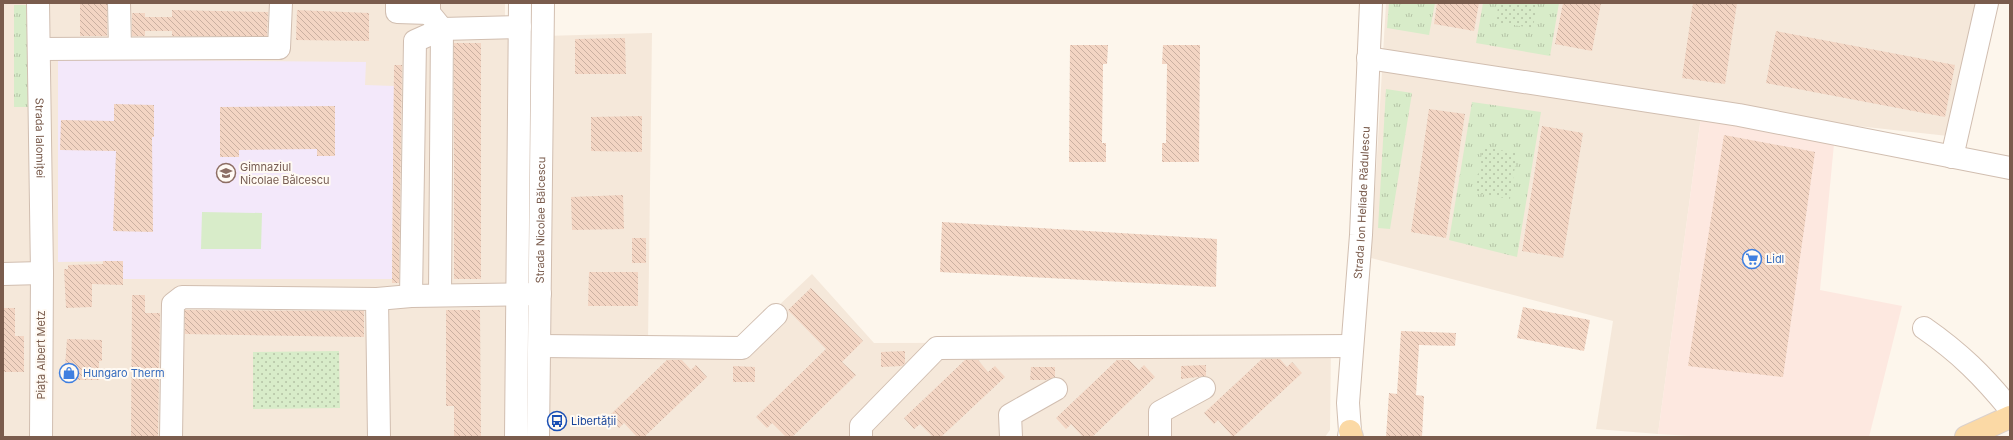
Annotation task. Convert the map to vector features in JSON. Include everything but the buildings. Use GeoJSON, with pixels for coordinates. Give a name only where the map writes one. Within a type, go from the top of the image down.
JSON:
{"type":"FeatureCollection","features":[{"type":"Feature","properties":{"kind":"main road"},"geometry":{"type":"LineString","coordinates":[[2010,417],[2008,433],[2010,436]]}},
{"type":"Feature","properties":{"kind":"main road"},"geometry":{"type":"LineString","coordinates":[[1966,437],[2010,417]]}},
{"type":"Feature","properties":{"kind":"street","name":"Strada Ialomiței"},"geometry":{"type":"LineString","coordinates":[[38,3],[42,273]]}},
{"type":"Feature","properties":{"kind":"street"},"geometry":{"type":"LineString","coordinates":[[119,3],[120,48]]}},
{"type":"Feature","properties":{"kind":"street"},"geometry":{"type":"LineString","coordinates":[[39,49],[279,48],[281,3]]}},
{"type":"Feature","properties":{"kind":"street"},"geometry":{"type":"LineString","coordinates":[[397,3],[397,12],[433,15],[520,27]]}},
{"type":"Feature","properties":{"kind":"street","name":"Strada Nicolae Bălcescu"},"geometry":{"type":"LineString","coordinates":[[516,437],[520,3]]}},
{"type":"Feature","properties":{"kind":"street","name":"Strada Nicolae Bălcescu"},"geometry":{"type":"LineString","coordinates":[[538,437],[543,3]]}},
{"type":"Feature","properties":{"kind":"street","name":"Strada Ion Heliade Rădulescu"},"geometry":{"type":"LineString","coordinates":[[1347,435],[1348,403],[1361,235],[1371,3]]}},
{"type":"Feature","properties":{"kind":"street"},"geometry":{"type":"LineString","coordinates":[[1952,157],[1987,3]]}},
{"type":"Feature","properties":{"kind":"street"},"geometry":{"type":"LineString","coordinates":[[433,15],[440,295]]}},
{"type":"Feature","properties":{"kind":"street"},"geometry":{"type":"LineString","coordinates":[[412,296],[416,40],[433,15]]}},
{"type":"Feature","properties":{"kind":"street"},"geometry":{"type":"LineString","coordinates":[[1368,58],[1739,115],[2010,168]]}},
{"type":"Feature","properties":{"kind":"street"},"geometry":{"type":"LineString","coordinates":[[3,274],[42,273]]}},
{"type":"Feature","properties":{"kind":"street","name":"Piața Albert Metz"},"geometry":{"type":"LineString","coordinates":[[41,437],[42,273]]}},
{"type":"Feature","properties":{"kind":"street"},"geometry":{"type":"LineString","coordinates":[[170,437],[173,304],[182,297],[377,299],[440,295],[540,294]]}},
{"type":"Feature","properties":{"kind":"street"},"geometry":{"type":"LineString","coordinates":[[377,299],[379,437]]}},
{"type":"Feature","properties":{"kind":"street"},"geometry":{"type":"LineString","coordinates":[[540,346],[742,348],[776,315]]}},
{"type":"Feature","properties":{"kind":"street"},"geometry":{"type":"LineString","coordinates":[[1924,328],[1947,344],[1982,375],[2010,409]]}},
{"type":"Feature","properties":{"kind":"street"},"geometry":{"type":"LineString","coordinates":[[860,437],[861,426],[937,348],[1352,346]]}},
{"type":"Feature","properties":{"kind":"street"},"geometry":{"type":"LineString","coordinates":[[1982,375],[2010,389]]}},
{"type":"Feature","properties":{"kind":"street"},"geometry":{"type":"LineString","coordinates":[[1160,437],[1160,412],[1204,388]]}},
{"type":"Feature","properties":{"kind":"street"},"geometry":{"type":"LineString","coordinates":[[1011,437],[1010,415],[1056,389]]}},
{"type":"Feature","properties":{"kind":"shaded area"},"geometry":{"type":"Polygon","coordinates":[[[3,3],[505,3],[505,37],[652,33],[648,342],[740,342],[812,274],[874,343],[1331,342],[1330,430],[1325,437],[3,437],[3,3]]]}},
{"type":"Feature","properties":{"kind":"shaded area"},"geometry":{"type":"Polygon","coordinates":[[[1386,3],[1982,3],[1966,138],[1702,109],[1658,434],[1596,429],[1613,321],[1371,258],[1386,3]]]}},
{"type":"Feature","properties":{"kind":"shaded area","name":"Gimnaziul Nicolae Bălcescu"},"geometry":{"type":"Polygon","coordinates":[[[58,59],[366,62],[365,85],[394,86],[392,279],[123,279],[123,261],[58,262],[58,59]]]}},
{"type":"Feature","properties":{"kind":"shaded area"},"geometry":{"type":"Polygon","coordinates":[[[1702,109],[1836,123],[1820,290],[1902,306],[1869,437],[1706,437],[1658,434],[1702,109]]]}},
{"type":"Feature","properties":{"kind":"green space"},"geometry":{"type":"Polygon","coordinates":[[[1389,3],[1435,3],[1429,35],[1387,28],[1389,3]]]}},
{"type":"Feature","properties":{"kind":"green space"},"geometry":{"type":"Polygon","coordinates":[[[1483,3],[1559,3],[1550,56],[1476,43],[1483,3]]]}},
{"type":"Feature","properties":{"kind":"green space"},"geometry":{"type":"Polygon","coordinates":[[[1499,3],[1537,3],[1533,28],[1495,22],[1499,3]]]}},
{"type":"Feature","properties":{"kind":"green space"},"geometry":{"type":"Polygon","coordinates":[[[14,5],[30,5],[31,107],[14,107],[14,5]]]}},
{"type":"Feature","properties":{"kind":"green space"},"geometry":{"type":"Polygon","coordinates":[[[1386,89],[1412,93],[1390,229],[1378,228],[1386,89]]]}},
{"type":"Feature","properties":{"kind":"green space"},"geometry":{"type":"Polygon","coordinates":[[[1472,102],[1541,112],[1517,257],[1449,240],[1472,102]]]}},
{"type":"Feature","properties":{"kind":"green space"},"geometry":{"type":"Polygon","coordinates":[[[1483,147],[1517,153],[1510,199],[1475,193],[1483,147]]]}},
{"type":"Feature","properties":{"kind":"green space"},"geometry":{"type":"Polygon","coordinates":[[[202,212],[262,213],[261,249],[201,249],[202,212]]]}},
{"type":"Feature","properties":{"kind":"green space"},"geometry":{"type":"Polygon","coordinates":[[[339,351],[340,408],[253,409],[253,352],[339,351]]]}},
{"type":"Feature","properties":{"kind":"place","name":"Gimnaziul Nicolae Bălcescu"},"geometry":{"type":"Point","coordinates":[226,173]}},
{"type":"Feature","properties":{"kind":"place","name":"Lidl"},"geometry":{"type":"Point","coordinates":[1752,259]}},
{"type":"Feature","properties":{"kind":"place","name":"Hungaro Therm"},"geometry":{"type":"Point","coordinates":[69,373]}},
{"type":"Feature","properties":{"kind":"place","name":"Libertății"},"geometry":{"type":"Point","coordinates":[557,421]}}]}
